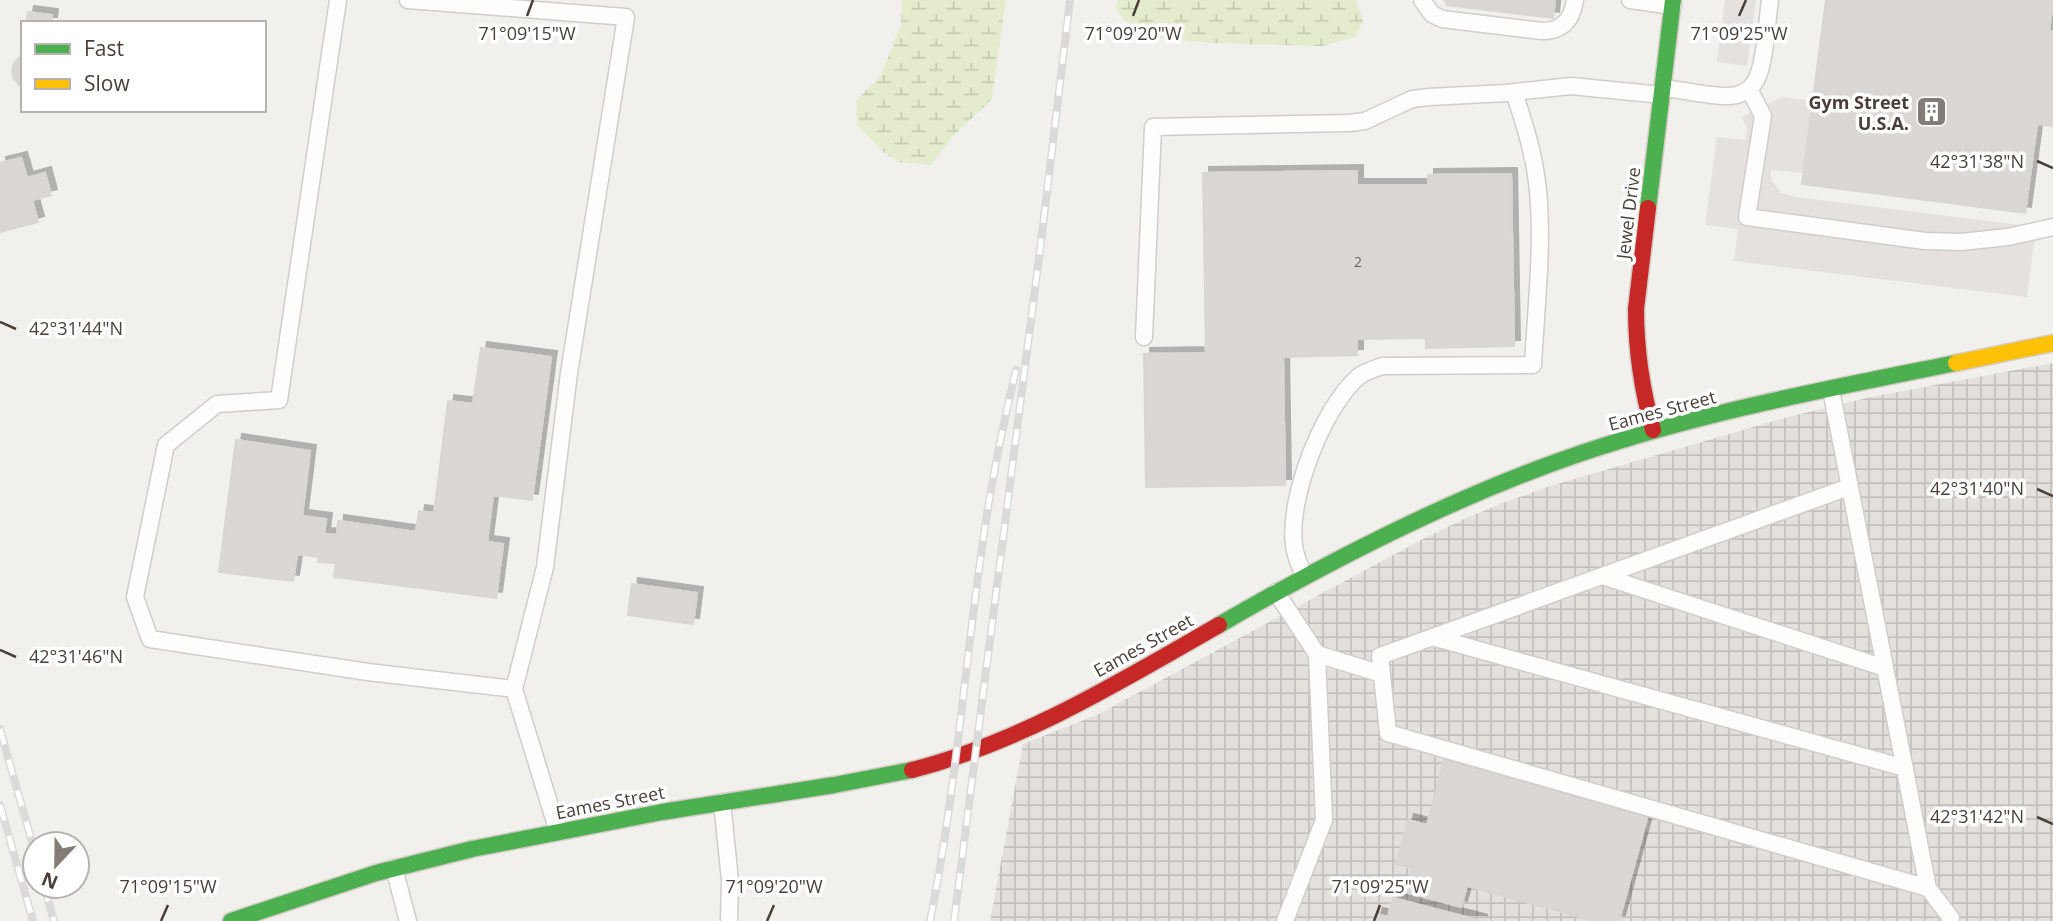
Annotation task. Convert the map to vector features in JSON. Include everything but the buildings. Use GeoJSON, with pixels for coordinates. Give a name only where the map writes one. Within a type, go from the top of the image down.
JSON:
{"type":"FeatureCollection","features":[{"type":"Feature","properties":{"kind":"main road","name":"Jewel Drive"},"geometry":{"type":"LineString","coordinates":[[1653,430],[1639,379],[1636,309],[1673,3]]}},
{"type":"Feature","properties":{"kind":"main road","name":"Eames Street"},"geometry":{"type":"LineString","coordinates":[[231,921],[316,891],[394,868],[558,832],[892,775],[956,757],[1064,711],[1304,576],[1488,488],[1572,456],[1653,430],[2053,343]]}},
{"type":"Feature","properties":{"kind":"lane"},"geometry":{"type":"LineString","coordinates":[[338,0],[279,400],[217,404],[166,445],[135,597],[150,639],[368,672],[514,689]]}},
{"type":"Feature","properties":{"kind":"lane"},"geometry":{"type":"LineString","coordinates":[[408,0],[626,17],[569,373],[545,566],[514,689],[558,832]]}},
{"type":"Feature","properties":{"kind":"lane"},"geometry":{"type":"LineString","coordinates":[[1422,0],[1432,14],[1442,19],[1542,32],[1563,26],[1573,12],[1575,0]]}},
{"type":"Feature","properties":{"kind":"lane"},"geometry":{"type":"LineString","coordinates":[[1630,0],[1673,3]]}},
{"type":"Feature","properties":{"kind":"lane"},"geometry":{"type":"LineString","coordinates":[[1144,337],[1153,127],[1349,123],[1365,121],[1412,99],[1571,86],[1737,95],[1749,89],[1758,79],[1770,0]]}},
{"type":"Feature","properties":{"kind":"lane"},"geometry":{"type":"LineString","coordinates":[[1749,89],[1763,116],[1747,217],[1937,242],[2008,237],[2053,227]]}},
{"type":"Feature","properties":{"kind":"lane"},"geometry":{"type":"LineString","coordinates":[[1304,576],[1293,544],[1298,492],[1315,444],[1340,397],[1360,375],[1382,366],[1532,365],[1539,240],[1537,178],[1530,142],[1514,92]]}},
{"type":"Feature","properties":{"kind":"lane"},"geometry":{"type":"LineString","coordinates":[[1831,390],[1928,888],[1951,918],[1950,921]]}},
{"type":"Feature","properties":{"kind":"lane"},"geometry":{"type":"LineString","coordinates":[[1849,487],[1380,656],[1388,733],[1928,888]]}},
{"type":"Feature","properties":{"kind":"lane"},"geometry":{"type":"LineString","coordinates":[[1602,576],[1885,668]]}},
{"type":"Feature","properties":{"kind":"lane"},"geometry":{"type":"LineString","coordinates":[[1276,592],[1317,654],[1324,820],[1284,921]]}},
{"type":"Feature","properties":{"kind":"lane"},"geometry":{"type":"LineString","coordinates":[[1432,637],[1905,768]]}},
{"type":"Feature","properties":{"kind":"lane"},"geometry":{"type":"LineString","coordinates":[[1317,654],[1382,674]]}},
{"type":"Feature","properties":{"kind":"lane"},"geometry":{"type":"LineString","coordinates":[[722,802],[730,880],[729,921]]}},
{"type":"Feature","properties":{"kind":"lane"},"geometry":{"type":"LineString","coordinates":[[394,868],[408,921]]}},
{"type":"Feature","properties":{"kind":"shaded area"},"geometry":{"type":"Polygon","coordinates":[[[1725,0],[1756,0],[1747,66],[1717,62],[1725,0]]]}},
{"type":"Feature","properties":{"kind":"shaded area"},"geometry":{"type":"Polygon","coordinates":[[[1782,97],[1812,101],[1803,173],[1770,170],[1772,181],[1782,193],[1796,197],[2036,227],[2027,297],[1734,261],[1738,229],[1705,225],[1717,137],[1746,140],[1747,129],[1742,117],[1782,97]]]}},
{"type":"Feature","properties":{"kind":"shaded area"},"geometry":{"type":"Polygon","coordinates":[[[2053,363],[2053,921],[990,921],[1023,744],[1099,714],[1421,540],[1503,503],[1547,487],[1788,417],[1871,397],[2053,363]]]}},
{"type":"Feature","properties":{"kind":"green space"},"geometry":{"type":"Polygon","coordinates":[[[902,0],[1006,0],[992,99],[952,137],[931,165],[899,162],[883,152],[857,125],[856,101],[880,77],[901,25],[902,0]]]}},
{"type":"Feature","properties":{"kind":"green space"},"geometry":{"type":"Polygon","coordinates":[[[1117,0],[1356,0],[1363,20],[1356,37],[1322,46],[1209,43],[1161,38],[1131,29],[1116,9],[1117,0]]]}},
{"type":"Feature","properties":{"kind":"railway"},"geometry":{"type":"LineString","coordinates":[[954,921],[1070,0]]}},
{"type":"Feature","properties":{"kind":"railway"},"geometry":{"type":"LineString","coordinates":[[930,921],[953,782],[985,526],[1016,370]]}},
{"type":"Feature","properties":{"kind":"railway"},"geometry":{"type":"LineString","coordinates":[[0,729],[29,830]]}},
{"type":"Feature","properties":{"kind":"railway"},"geometry":{"type":"LineString","coordinates":[[0,805],[33,921]]}},
{"type":"Feature","properties":{"kind":"railway"},"geometry":{"type":"LineString","coordinates":[[48,900],[54,921]]}},
{"type":"Feature","properties":{"kind":"traffic: fast"},"geometry":{"type":"LineString","coordinates":[[1648,208],[1673,0]]}},
{"type":"Feature","properties":{"kind":"traffic: fast"},"geometry":{"type":"LineString","coordinates":[[1219,625],[1301,579],[1428,515],[1559,461],[1706,417],[1956,363]]}},
{"type":"Feature","properties":{"kind":"traffic: fast"},"geometry":{"type":"LineString","coordinates":[[231,921],[376,873],[472,849],[662,812],[912,770]]}},
{"type":"Feature","properties":{"kind":"traffic: slow"},"geometry":{"type":"LineString","coordinates":[[1956,363],[2053,343]]}},
{"type":"Feature","properties":{"kind":"traffic: jam"},"geometry":{"type":"LineString","coordinates":[[1648,208],[1636,325],[1640,370],[1653,430]]}},
{"type":"Feature","properties":{"kind":"traffic: jam"},"geometry":{"type":"LineString","coordinates":[[912,770],[953,758],[1032,727],[1108,688],[1219,625]]}},
{"type":"Feature","properties":{"kind":"place","name":"Gym Street U.S.A."},"geometry":{"type":"Point","coordinates":[1932,112]}}]}
